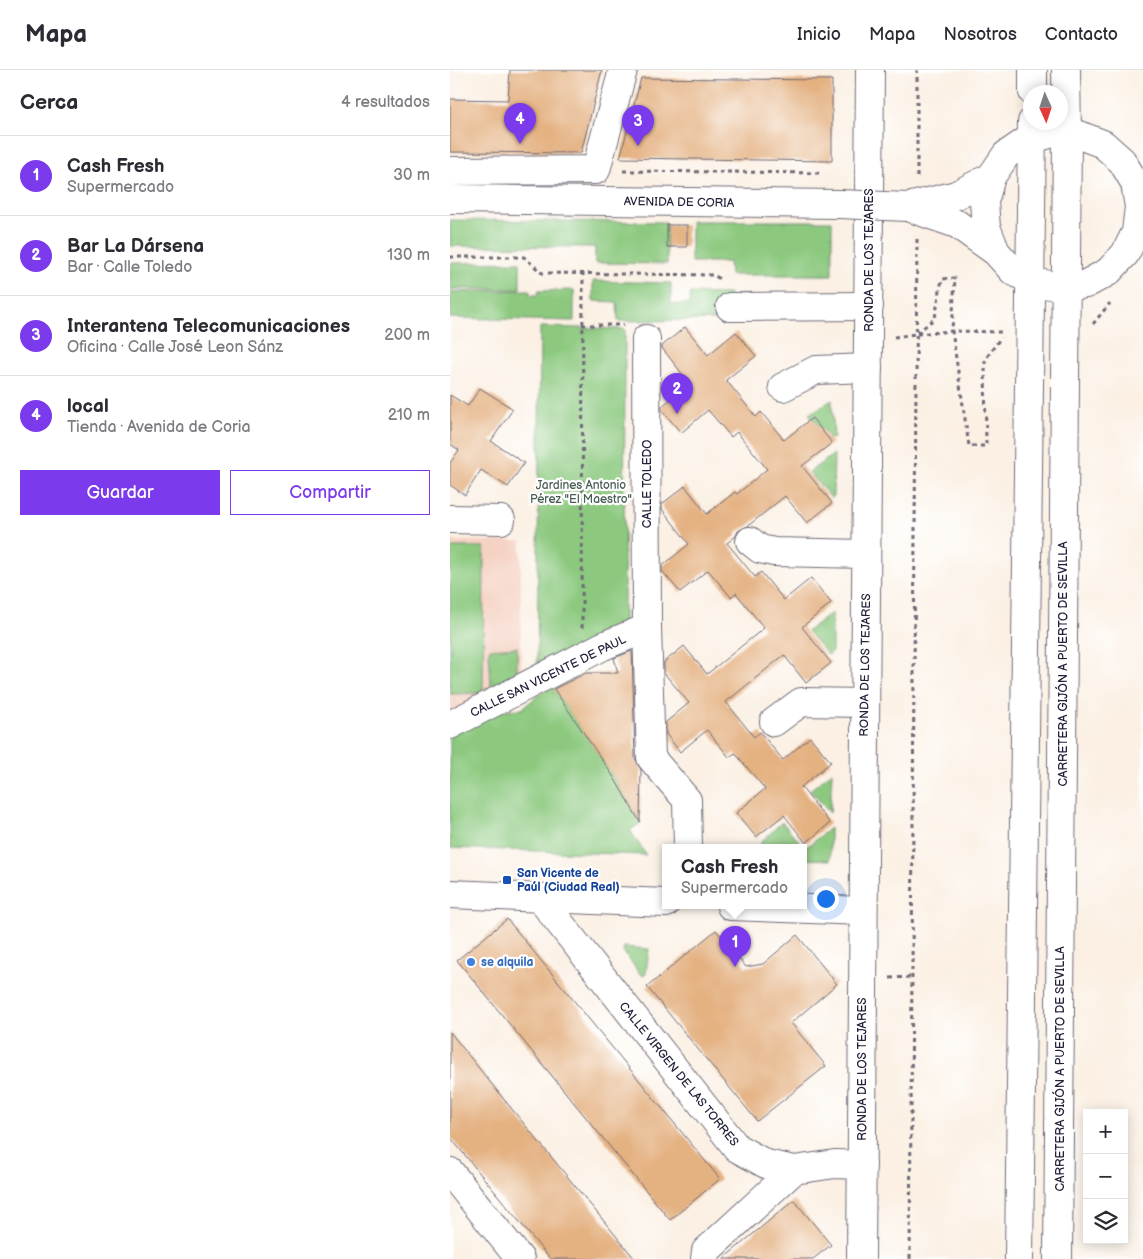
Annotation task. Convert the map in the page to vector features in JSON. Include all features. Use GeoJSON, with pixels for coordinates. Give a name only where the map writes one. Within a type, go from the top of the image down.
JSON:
{"type":"FeatureCollection","features":[{"type":"Feature","properties":{"kind":"main road"},"geometry":{"type":"LineString","coordinates":[[450,171],[596,170],[623,70]]}},
{"type":"Feature","properties":{"kind":"main road","name":"RONDA DE LOS TEJARES"},"geometry":{"type":"LineString","coordinates":[[861,1259],[870,70]]}},
{"type":"Feature","properties":{"kind":"main road"},"geometry":{"type":"LineString","coordinates":[[1033,70],[1033,85]]}},
{"type":"Feature","properties":{"kind":"main road","name":"CARRETERA GIJÓN A PUERTO DE SEVILLA"},"geometry":{"type":"LineString","coordinates":[[1058,1259],[1066,70]]}},
{"type":"Feature","properties":{"kind":"main road"},"geometry":{"type":"LineString","coordinates":[[912,195],[996,252],[1013,271],[1036,283],[1066,286],[1086,284],[1108,272],[1125,254],[1139,230],[1139,184],[1122,161],[1103,144],[1079,134],[1032,131],[1006,155],[991,176],[984,202],[986,227],[996,252]]}},
{"type":"Feature","properties":{"kind":"main road"},"geometry":{"type":"LineString","coordinates":[[1019,1259],[1032,131]]}},
{"type":"Feature","properties":{"kind":"main road"},"geometry":{"type":"LineString","coordinates":[[912,195],[956,195],[991,176]]}},
{"type":"Feature","properties":{"kind":"main road","name":"AVENIDA DE CORIA"},"geometry":{"type":"LineString","coordinates":[[450,199],[839,204],[912,195]]}},
{"type":"Feature","properties":{"kind":"main road"},"geometry":{"type":"LineString","coordinates":[[730,307],[868,306]]}},
{"type":"Feature","properties":{"kind":"main road","name":"CALLE TOLEDO"},"geometry":{"type":"LineString","coordinates":[[646,339],[647,628],[651,758],[687,800],[688,844]]}},
{"type":"Feature","properties":{"kind":"main road"},"geometry":{"type":"LineString","coordinates":[[783,387],[816,370],[868,368]]}},
{"type":"Feature","properties":{"kind":"main road"},"geometry":{"type":"LineString","coordinates":[[450,519],[501,520]]}},
{"type":"Feature","properties":{"kind":"main road"},"geometry":{"type":"LineString","coordinates":[[750,541],[760,549],[774,552],[866,554]]}},
{"type":"Feature","properties":{"kind":"main road","name":"CALLE SAN VICENTE DE PAUL"},"geometry":{"type":"LineString","coordinates":[[450,725],[603,646],[647,628]]}},
{"type":"Feature","properties":{"kind":"main road"},"geometry":{"type":"LineString","coordinates":[[774,722],[801,702],[865,703]]}},
{"type":"Feature","properties":{"kind":"main road"},"geometry":{"type":"LineString","coordinates":[[450,894],[662,903]]}},
{"type":"Feature","properties":{"kind":"main road","name":"CALLE VIRGEN DE LAS TORRES"},"geometry":{"type":"LineString","coordinates":[[540,898],[737,1148],[766,1164],[794,1170],[835,1164],[862,1165]]}},
{"type":"Feature","properties":{"kind":"main road"},"geometry":{"type":"LineString","coordinates":[[807,909],[863,911]]}},
{"type":"Feature","properties":{"kind":"main road"},"geometry":{"type":"LineString","coordinates":[[705,1259],[706,1251],[794,1170]]}},
{"type":"Feature","properties":{"kind":"main road"},"geometry":{"type":"LineString","coordinates":[[450,1172],[520,1259]]}},
{"type":"Feature","properties":{"kind":"path"},"geometry":{"type":"LineString","coordinates":[[912,195],[917,70]]}},
{"type":"Feature","properties":{"kind":"path"},"geometry":{"type":"LineString","coordinates":[[596,170],[823,174]]}},
{"type":"Feature","properties":{"kind":"path"},"geometry":{"type":"LineString","coordinates":[[910,1259],[917,232]]}},
{"type":"Feature","properties":{"kind":"path"},"geometry":{"type":"LineString","coordinates":[[450,257],[524,257],[542,273],[714,275],[722,280]]}},
{"type":"Feature","properties":{"kind":"path"},"geometry":{"type":"LineString","coordinates":[[582,631],[583,273]]}},
{"type":"Feature","properties":{"kind":"path"},"geometry":{"type":"LineString","coordinates":[[868,340],[952,331],[1005,332],[985,360],[986,446],[969,446],[952,331],[955,278],[942,278],[935,318],[916,334]]}},
{"type":"Feature","properties":{"kind":"path"},"geometry":{"type":"LineString","coordinates":[[582,325],[646,325],[646,339]]}},
{"type":"Feature","properties":{"kind":"shaded area"},"geometry":{"type":"Polygon","coordinates":[[[450,541],[521,541],[521,686],[450,715],[450,541]]]}},
{"type":"Feature","properties":{"kind":"green space"},"geometry":{"type":"Polygon","coordinates":[[[450,220],[666,222],[667,264],[595,263],[595,247],[450,246],[450,220]]]}},
{"type":"Feature","properties":{"kind":"green space"},"geometry":{"type":"Polygon","coordinates":[[[691,221],[832,221],[832,275],[730,275],[729,262],[691,262],[691,221]]]}},
{"type":"Feature","properties":{"kind":"green space"},"geometry":{"type":"Polygon","coordinates":[[[520,262],[520,289],[450,289],[450,263],[520,262]]]}},
{"type":"Feature","properties":{"kind":"green space"},"geometry":{"type":"Polygon","coordinates":[[[593,281],[671,283],[671,304],[690,304],[690,293],[730,294],[731,320],[618,321],[617,302],[593,301],[593,281]]]}},
{"type":"Feature","properties":{"kind":"green space"},"geometry":{"type":"Polygon","coordinates":[[[530,290],[530,295],[538,295],[538,291],[574,290],[574,321],[450,318],[450,292],[530,290]]]}},
{"type":"Feature","properties":{"kind":"green space","name":"Jardines Antonio Pérez \"El Maestro\""},"geometry":{"type":"Polygon","coordinates":[[[540,327],[625,329],[624,630],[537,674],[540,327]]]}},
{"type":"Feature","properties":{"kind":"green space"},"geometry":{"type":"Polygon","coordinates":[[[832,400],[834,438],[831,439],[809,414],[832,400]]]}},
{"type":"Feature","properties":{"kind":"green space"},"geometry":{"type":"Polygon","coordinates":[[[834,454],[833,496],[831,498],[809,472],[834,454]]]}},
{"type":"Feature","properties":{"kind":"green space"},"geometry":{"type":"Polygon","coordinates":[[[450,547],[484,547],[483,693],[450,694],[450,547]]]}},
{"type":"Feature","properties":{"kind":"green space"},"geometry":{"type":"Polygon","coordinates":[[[832,613],[832,652],[828,655],[807,631],[832,613]]]}},
{"type":"Feature","properties":{"kind":"green space"},"geometry":{"type":"Polygon","coordinates":[[[517,647],[517,678],[491,686],[489,649],[517,647]]]}},
{"type":"Feature","properties":{"kind":"green space"},"geometry":{"type":"Polygon","coordinates":[[[551,684],[613,776],[641,823],[630,830],[646,855],[450,848],[450,734],[497,710],[522,709],[551,684]]]}},
{"type":"Feature","properties":{"kind":"green space"},"geometry":{"type":"Polygon","coordinates":[[[832,772],[830,813],[810,790],[832,772]]]}},
{"type":"Feature","properties":{"kind":"green space"},"geometry":{"type":"Polygon","coordinates":[[[782,822],[799,841],[798,844],[761,844],[782,822]]]}},
{"type":"Feature","properties":{"kind":"green space"},"geometry":{"type":"Polygon","coordinates":[[[830,828],[830,860],[807,859],[807,847],[830,828]]]}},
{"type":"Feature","properties":{"kind":"green space"},"geometry":{"type":"Polygon","coordinates":[[[624,947],[649,949],[646,974],[644,976],[640,974],[623,951],[624,947]]]}},
{"type":"Feature","properties":{"kind":"building"},"geometry":{"type":"Polygon","coordinates":[[[510,70],[602,70],[581,153],[450,152],[450,99],[508,100],[510,70]]]}},
{"type":"Feature","properties":{"kind":"building"},"geometry":{"type":"Polygon","coordinates":[[[641,78],[832,80],[832,161],[620,158],[641,78]]]}},
{"type":"Feature","properties":{"kind":"building"},"geometry":{"type":"Polygon","coordinates":[[[667,225],[687,225],[687,247],[667,247],[667,225]]]}},
{"type":"Feature","properties":{"kind":"building"},"geometry":{"type":"Polygon","coordinates":[[[685,327],[708,355],[736,332],[756,356],[726,380],[756,417],[761,412],[784,440],[812,418],[832,443],[802,466],[832,503],[807,523],[785,496],[748,526],[738,531],[736,536],[727,543],[755,577],[761,572],[784,600],[811,578],[831,603],[802,627],[831,663],[806,683],[784,655],[726,702],[754,737],[760,732],[783,760],[810,737],[831,762],[801,787],[830,823],[806,843],[784,815],[756,837],[736,813],[765,789],[735,753],[729,757],[707,730],[680,752],[666,734],[666,722],[689,703],[664,673],[664,662],[684,646],[707,674],[764,628],[736,593],[731,597],[708,570],[680,592],[662,571],[662,566],[689,544],[662,509],[662,504],[685,486],[707,514],[735,492],[737,494],[767,469],[737,432],[731,437],[708,410],[681,433],[662,410],[662,406],[690,384],[662,348],[685,327]]]}},
{"type":"Feature","properties":{"kind":"building"},"geometry":{"type":"Polygon","coordinates":[[[480,388],[513,409],[491,441],[524,463],[508,487],[481,470],[465,495],[450,485],[450,463],[459,450],[450,444],[450,395],[468,406],[480,388]]]}},
{"type":"Feature","properties":{"kind":"building"},"geometry":{"type":"Polygon","coordinates":[[[632,651],[635,758],[641,770],[640,822],[613,776],[554,689],[586,673],[618,673],[614,658],[632,651]]]}},
{"type":"Feature","properties":{"kind":"building"},"geometry":{"type":"Polygon","coordinates":[[[507,919],[720,1179],[670,1220],[457,960],[507,919]]]}},
{"type":"Feature","properties":{"kind":"building"},"geometry":{"type":"Polygon","coordinates":[[[716,930],[746,967],[763,964],[797,935],[837,984],[791,1023],[826,1066],[757,1121],[647,987],[716,930]]]}},
{"type":"Feature","properties":{"kind":"building"},"geometry":{"type":"Polygon","coordinates":[[[450,1032],[635,1259],[550,1259],[450,1137],[450,1032]]]}},
{"type":"Feature","properties":{"kind":"building"},"geometry":{"type":"Polygon","coordinates":[[[794,1200],[831,1245],[813,1259],[723,1259],[794,1200]]]}},
{"type":"Feature","properties":{"kind":"place","name":"local"},"geometry":{"type":"Point","coordinates":[520,144]}},
{"type":"Feature","properties":{"kind":"place","name":"Interantena Telecomunicaciones"},"geometry":{"type":"Point","coordinates":[638,146]}},
{"type":"Feature","properties":{"kind":"place","name":"Bar La Dársena"},"geometry":{"type":"Point","coordinates":[677,414]}},
{"type":"Feature","properties":{"kind":"place","name":"San Vicente de Paúl (Ciudad Real)"},"geometry":{"type":"Point","coordinates":[507,880]}},
{"type":"Feature","properties":{"kind":"place","name":"se alquila"},"geometry":{"type":"Point","coordinates":[471,962]}},
{"type":"Feature","properties":{"kind":"place","name":"Cash Fresh"},"geometry":{"type":"Point","coordinates":[735,967]}}]}
